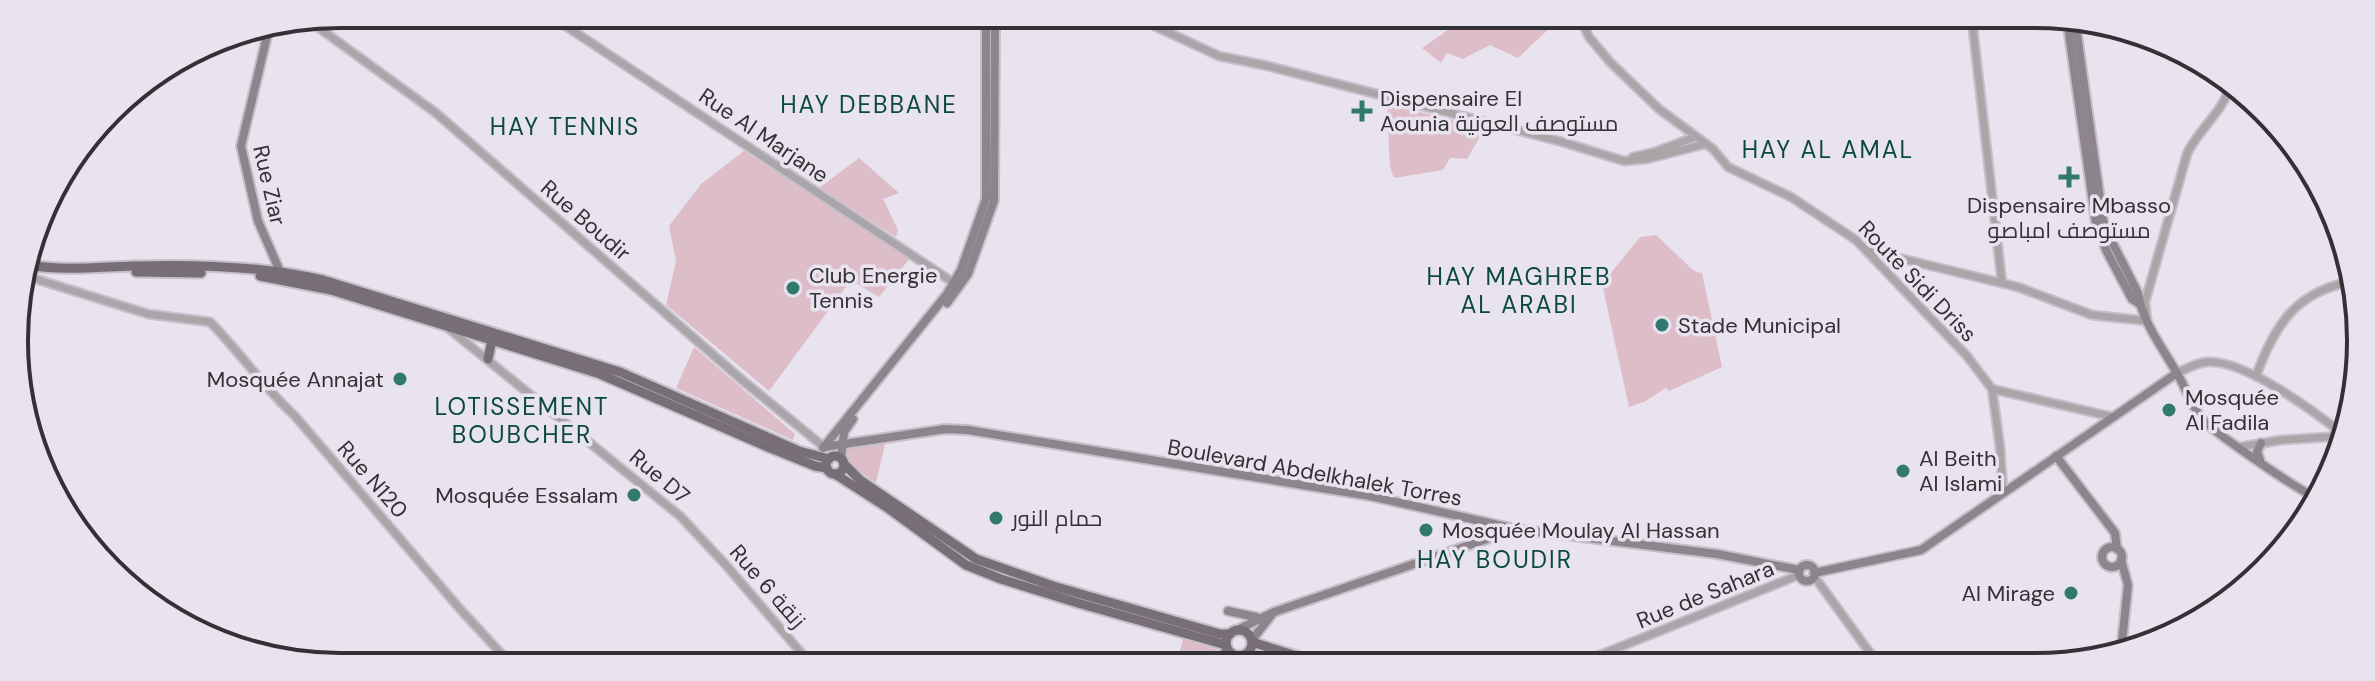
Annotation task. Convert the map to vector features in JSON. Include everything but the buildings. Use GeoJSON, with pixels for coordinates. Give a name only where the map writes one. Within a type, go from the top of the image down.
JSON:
{"type":"FeatureCollection","features":[{"type":"Feature","properties":{"kind":"main road"},"geometry":{"type":"LineString","coordinates":[[829,464],[843,444],[848,426],[957,284],[986,199],[986,28]]}},
{"type":"Feature","properties":{"kind":"main road"},"geometry":{"type":"LineString","coordinates":[[995,28],[994,201],[968,274],[947,294],[824,447],[829,464],[966,565],[1231,653]]}},
{"type":"Feature","properties":{"kind":"main road"},"geometry":{"type":"LineString","coordinates":[[2068,30],[2096,224],[2107,252],[2132,299],[2138,303]]}},
{"type":"Feature","properties":{"kind":"main road"},"geometry":{"type":"LineString","coordinates":[[2077,31],[2103,220],[2138,293],[2138,303],[2201,418],[2215,432],[2307,493]]}},
{"type":"Feature","properties":{"kind":"main road","name":"Rue Ziar"},"geometry":{"type":"LineString","coordinates":[[267,37],[241,146],[251,197],[271,256],[282,275]]}},
{"type":"Feature","properties":{"kind":"main road","name":"Rue Ziar"},"geometry":{"type":"LineString","coordinates":[[268,274],[271,256]]}},
{"type":"Feature","properties":{"kind":"main road"},"geometry":{"type":"LineString","coordinates":[[37,266],[97,269],[161,266],[177,270]]}},
{"type":"Feature","properties":{"kind":"main road"},"geometry":{"type":"LineString","coordinates":[[97,269],[104,272],[177,270],[268,274],[334,283],[685,405],[829,464],[860,480],[976,559],[1157,617],[1220,634],[1248,633],[1252,641],[1289,653]]}},
{"type":"Feature","properties":{"kind":"main road"},"geometry":{"type":"LineString","coordinates":[[448,323],[595,363],[685,405]]}},
{"type":"Feature","properties":{"kind":"main road"},"geometry":{"type":"LineString","coordinates":[[488,359],[492,340]]}},
{"type":"Feature","properties":{"kind":"main road"},"geometry":{"type":"LineString","coordinates":[[1814,574],[1921,550],[2177,373]]}},
{"type":"Feature","properties":{"kind":"main road","name":"Boulevard Abdelkhalek Torres"},"geometry":{"type":"LineString","coordinates":[[824,447],[945,429],[968,430],[1370,496],[1516,529],[1717,554],[1799,572],[1807,565],[1814,574]]}},
{"type":"Feature","properties":{"kind":"main road"},"geometry":{"type":"LineString","coordinates":[[2260,461],[2257,452],[2261,443]]}},
{"type":"Feature","properties":{"kind":"main road"},"geometry":{"type":"LineString","coordinates":[[2056,456],[2115,533],[2117,549]]}},
{"type":"Feature","properties":{"kind":"main road"},"geometry":{"type":"LineString","coordinates":[[1234,632],[1274,612],[1516,529]]}},
{"type":"Feature","properties":{"kind":"main road"},"geometry":{"type":"LineString","coordinates":[[2121,560],[2111,567],[2103,559],[2105,550],[2112,547],[2121,553],[2128,585],[2122,640]]}},
{"type":"Feature","properties":{"kind":"main road"},"geometry":{"type":"LineString","coordinates":[[1228,611],[1240,616],[1261,617]]}},
{"type":"Feature","properties":{"kind":"main road"},"geometry":{"type":"LineString","coordinates":[[1239,653],[1274,612]]}},
{"type":"Feature","properties":{"kind":"main road"},"geometry":{"type":"LineString","coordinates":[[1234,632],[1237,653]]}},
{"type":"Feature","properties":{"kind":"street","name":"Rue Al Marjane"},"geometry":{"type":"LineString","coordinates":[[569,28],[957,284]]}},
{"type":"Feature","properties":{"kind":"street"},"geometry":{"type":"LineString","coordinates":[[1166,28],[1219,56],[1469,117],[1630,162],[1705,144]]}},
{"type":"Feature","properties":{"kind":"street","name":"Route Sidi Driss"},"geometry":{"type":"LineString","coordinates":[[1585,28],[1617,70],[1728,167],[1791,197],[1868,250],[1967,356],[1992,389]]}},
{"type":"Feature","properties":{"kind":"street"},"geometry":{"type":"LineString","coordinates":[[1973,28],[2002,283]]}},
{"type":"Feature","properties":{"kind":"street","name":"Rue Boudir"},"geometry":{"type":"LineString","coordinates":[[320,29],[436,113],[742,380],[824,447]]}},
{"type":"Feature","properties":{"kind":"street"},"geometry":{"type":"LineString","coordinates":[[1868,250],[2002,283],[2092,315],[2147,321],[2144,307],[2146,294],[2187,154],[2194,138],[2228,95]]}},
{"type":"Feature","properties":{"kind":"street"},"geometry":{"type":"LineString","coordinates":[[1680,142],[1682,128]]}},
{"type":"Feature","properties":{"kind":"street"},"geometry":{"type":"LineString","coordinates":[[1619,159],[1644,155],[1695,137]]}},
{"type":"Feature","properties":{"kind":"street","name":"Rue N120"},"geometry":{"type":"LineString","coordinates":[[34,279],[148,314],[210,322],[249,365],[273,398],[300,422],[501,653]]}},
{"type":"Feature","properties":{"kind":"street"},"geometry":{"type":"LineString","coordinates":[[2256,376],[2272,337],[2296,306],[2303,299],[2342,284]]}},
{"type":"Feature","properties":{"kind":"street","name":"Rue D7"},"geometry":{"type":"LineString","coordinates":[[448,323],[699,535]]}},
{"type":"Feature","properties":{"kind":"street"},"geometry":{"type":"LineString","coordinates":[[2177,373],[2206,362],[2224,364],[2256,376],[2334,427]]}},
{"type":"Feature","properties":{"kind":"street"},"geometry":{"type":"LineString","coordinates":[[2003,493],[1992,389],[2113,417]]}},
{"type":"Feature","properties":{"kind":"street"},"geometry":{"type":"LineString","coordinates":[[2240,447],[2331,437]]}},
{"type":"Feature","properties":{"kind":"street","name":"Rue 6 زنقة"},"geometry":{"type":"LineString","coordinates":[[699,535],[801,653]]}},
{"type":"Feature","properties":{"kind":"street","name":"Rue de Sahara"},"geometry":{"type":"LineString","coordinates":[[1604,653],[1799,572]]}},
{"type":"Feature","properties":{"kind":"street"},"geometry":{"type":"LineString","coordinates":[[1814,574],[1870,653]]}},
{"type":"Feature","properties":{"kind":"shaded area"},"geometry":{"type":"Polygon","coordinates":[[[1451,28],[1550,28],[1518,58],[1490,45],[1463,59],[1447,53],[1441,63],[1422,48],[1451,28]]]}},
{"type":"Feature","properties":{"kind":"shaded area"},"geometry":{"type":"Polygon","coordinates":[[[1387,104],[1485,128],[1467,159],[1450,158],[1443,170],[1394,178],[1390,167],[1387,104]]]}},
{"type":"Feature","properties":{"kind":"shaded area"},"geometry":{"type":"Polygon","coordinates":[[[744,151],[911,257],[879,297],[851,280],[769,391],[666,305],[676,261],[669,226],[701,184],[744,151]]]}},
{"type":"Feature","properties":{"kind":"shaded area"},"geometry":{"type":"Polygon","coordinates":[[[859,158],[899,193],[883,199],[898,230],[896,237],[819,188],[859,158]]]}},
{"type":"Feature","properties":{"kind":"shaded area","name":"Stade Municipal"},"geometry":{"type":"Polygon","coordinates":[[[1656,235],[1694,271],[1702,273],[1722,367],[1669,391],[1666,388],[1644,402],[1629,407],[1602,284],[1640,237],[1656,235]]]}},
{"type":"Feature","properties":{"kind":"shaded area"},"geometry":{"type":"Polygon","coordinates":[[[694,347],[795,434],[793,440],[676,388],[694,347]]]}},
{"type":"Feature","properties":{"kind":"shaded area"},"geometry":{"type":"Polygon","coordinates":[[[886,440],[876,483],[848,463],[845,450],[849,444],[886,440]]]}},
{"type":"Feature","properties":{"kind":"shaded area"},"geometry":{"type":"Polygon","coordinates":[[[1183,639],[1218,650],[1215,653],[1180,653],[1183,639]]]}},
{"type":"Feature","properties":{"kind":"place","name":"Dispensaire El Aounia مستوصف العونية"},"geometry":{"type":"Point","coordinates":[1362,111]}},
{"type":"Feature","properties":{"kind":"place","name":"Dispensaire Mbasso مستوصف امباصو"},"geometry":{"type":"Point","coordinates":[2069,177]}},
{"type":"Feature","properties":{"kind":"place","name":"Club Energie Tennis"},"geometry":{"type":"Point","coordinates":[793,288]}},
{"type":"Feature","properties":{"kind":"place","name":"Stade Municipal"},"geometry":{"type":"Point","coordinates":[1662,325]}},
{"type":"Feature","properties":{"kind":"place","name":"Mosquée Annajat"},"geometry":{"type":"Point","coordinates":[400,379]}},
{"type":"Feature","properties":{"kind":"place","name":"Mosquée Al Fadila"},"geometry":{"type":"Point","coordinates":[2169,410]}},
{"type":"Feature","properties":{"kind":"place","name":"Al Beith Al Islami"},"geometry":{"type":"Point","coordinates":[1903,471]}},
{"type":"Feature","properties":{"kind":"place","name":"Mosquée Essalam"},"geometry":{"type":"Point","coordinates":[634,495]}},
{"type":"Feature","properties":{"kind":"place","name":"حمام النور"},"geometry":{"type":"Point","coordinates":[996,518]}},
{"type":"Feature","properties":{"kind":"place","name":"Mosquée Moulay Al Hassan"},"geometry":{"type":"Point","coordinates":[1426,530]}},
{"type":"Feature","properties":{"kind":"place","name":"Al Mirage"},"geometry":{"type":"Point","coordinates":[2071,593]}},
{"type":"Feature","properties":{"kind":"district","name":"HAY DEBBANE"},"geometry":{"type":"Point","coordinates":[869,105]}},
{"type":"Feature","properties":{"kind":"district","name":"HAY TENNIS"},"geometry":{"type":"Point","coordinates":[565,127]}},
{"type":"Feature","properties":{"kind":"district","name":"HAY AL AMAL"},"geometry":{"type":"Point","coordinates":[1828,150]}},
{"type":"Feature","properties":{"kind":"district","name":"HAY MAGHREB AL ARABI"},"geometry":{"type":"Point","coordinates":[1519,291]}},
{"type":"Feature","properties":{"kind":"district","name":"LOTISSEMENT BOUBCHER"},"geometry":{"type":"Point","coordinates":[522,421]}},
{"type":"Feature","properties":{"kind":"district","name":"HAY BOUDIR"},"geometry":{"type":"Point","coordinates":[1495,560]}}]}
